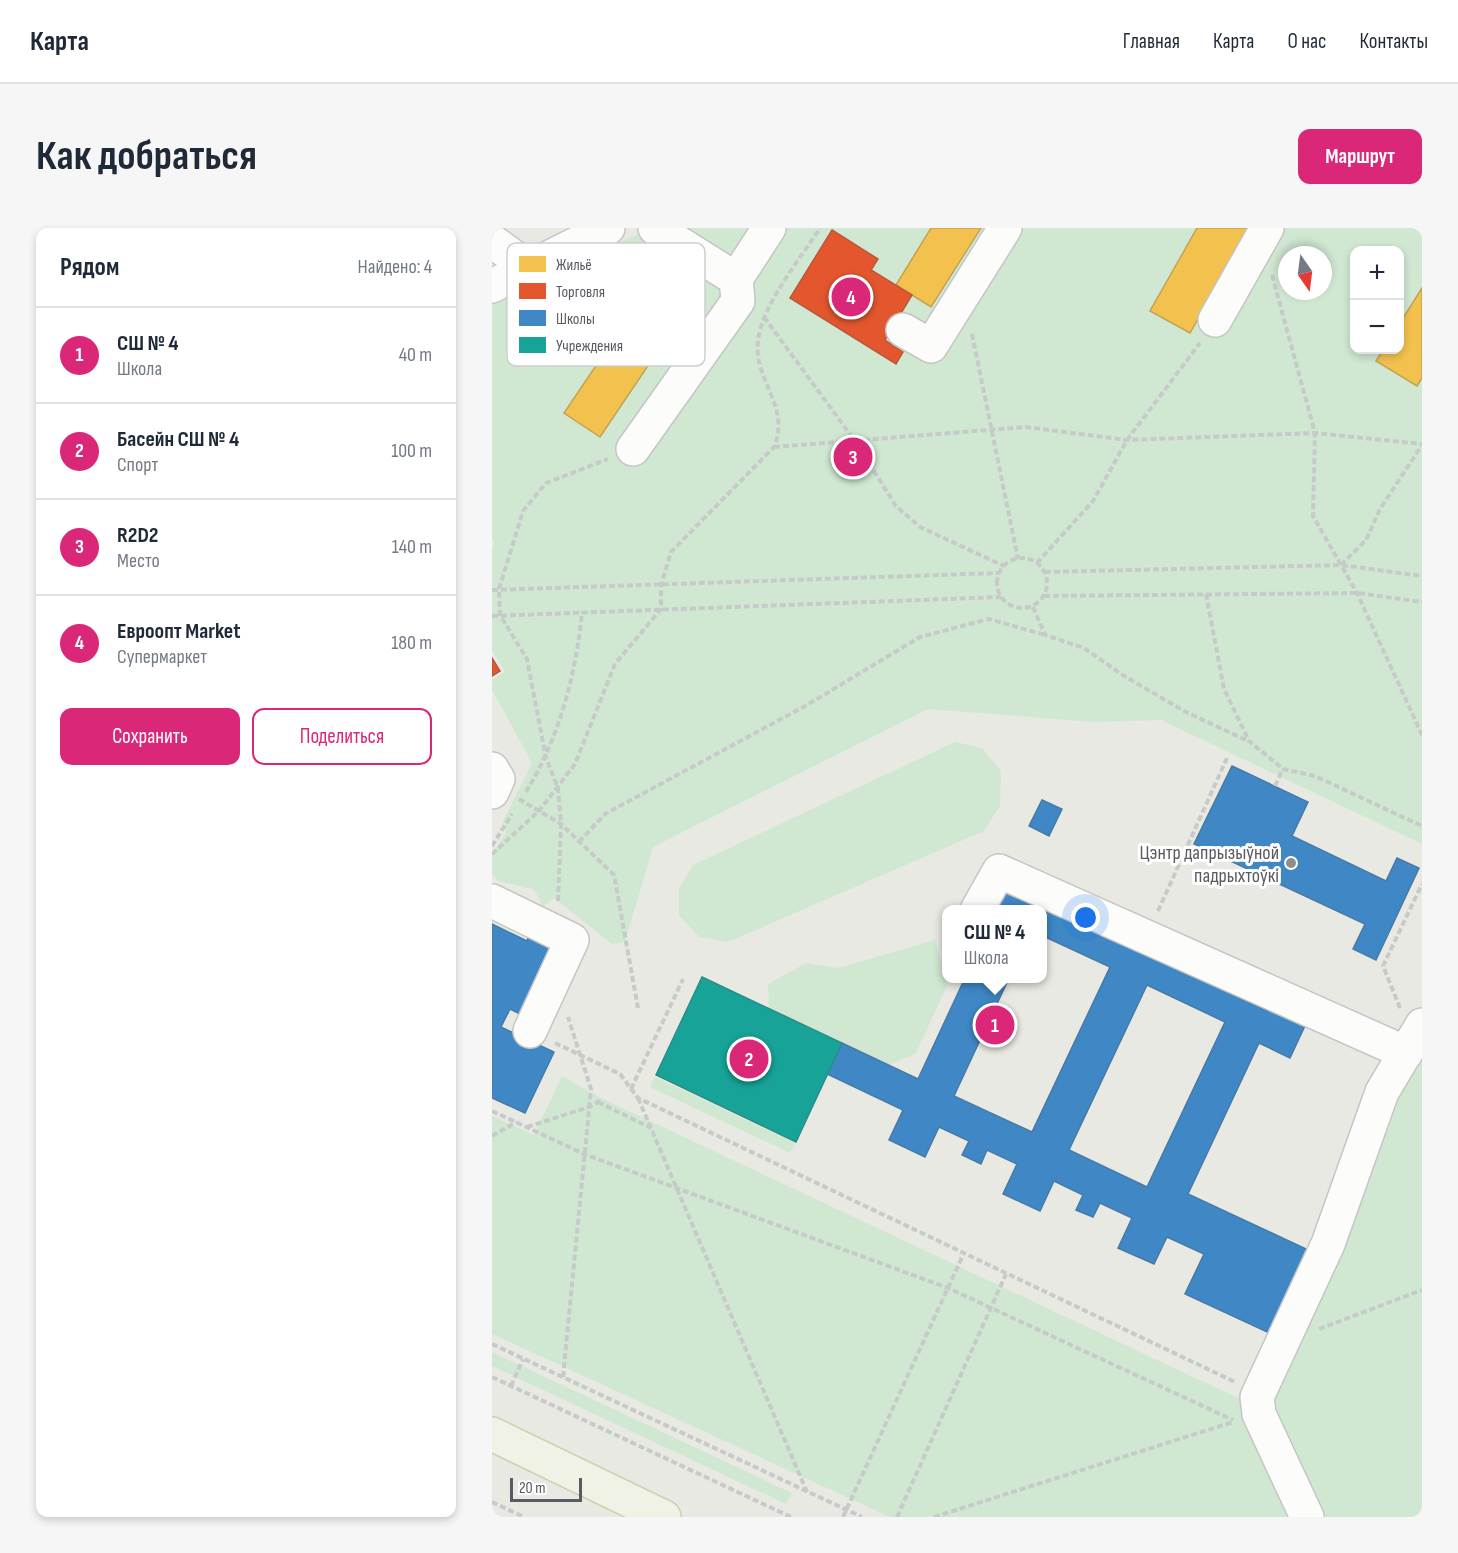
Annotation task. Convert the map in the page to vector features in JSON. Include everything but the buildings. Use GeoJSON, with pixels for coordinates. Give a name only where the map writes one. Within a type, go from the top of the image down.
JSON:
{"type":"FeatureCollection","features":[{"type":"Feature","properties":{"kind":"main road"},"geometry":{"type":"LineString","coordinates":[[492,1434],[664,1517]]}},
{"type":"Feature","properties":{"kind":"street"},"geometry":{"type":"LineString","coordinates":[[655,228],[674,243]]}},
{"type":"Feature","properties":{"kind":"street"},"geometry":{"type":"LineString","coordinates":[[705,353],[746,299],[769,228]]}},
{"type":"Feature","properties":{"kind":"street"},"geometry":{"type":"LineString","coordinates":[[903,330],[931,346],[1005,228]]}},
{"type":"Feature","properties":{"kind":"street"},"geometry":{"type":"LineString","coordinates":[[577,243],[603,229]]}},
{"type":"Feature","properties":{"kind":"street"},"geometry":{"type":"LineString","coordinates":[[1215,320],[1265,233]]}},
{"type":"Feature","properties":{"kind":"street"},"geometry":{"type":"LineString","coordinates":[[492,241],[507,252]]}},
{"type":"Feature","properties":{"kind":"street"},"geometry":{"type":"LineString","coordinates":[[705,267],[746,299]]}},
{"type":"Feature","properties":{"kind":"street"},"geometry":{"type":"LineString","coordinates":[[492,286],[507,279]]}},
{"type":"Feature","properties":{"kind":"street"},"geometry":{"type":"LineString","coordinates":[[633,449],[696,366]]}},
{"type":"Feature","properties":{"kind":"street"},"geometry":{"type":"LineString","coordinates":[[492,769],[510,797]]}},
{"type":"Feature","properties":{"kind":"street"},"geometry":{"type":"LineString","coordinates":[[979,905],[999,871],[1146,937],[1410,1029],[1382,1092],[1328,1244],[1251,1411],[1307,1517]]}},
{"type":"Feature","properties":{"kind":"street"},"geometry":{"type":"LineString","coordinates":[[492,901],[572,940],[530,1030]]}},
{"type":"Feature","properties":{"kind":"path"},"geometry":{"type":"LineString","coordinates":[[746,299],[820,228]]}},
{"type":"Feature","properties":{"kind":"path"},"geometry":{"type":"LineString","coordinates":[[1265,233],[1315,433],[1313,516],[1357,592],[1422,735]]}},
{"type":"Feature","properties":{"kind":"path"},"geometry":{"type":"LineString","coordinates":[[963,295],[1018,559]]}},
{"type":"Feature","properties":{"kind":"path"},"geometry":{"type":"LineString","coordinates":[[746,299],[855,441],[896,506],[920,527],[1004,566]]}},
{"type":"Feature","properties":{"kind":"path"},"geometry":{"type":"LineString","coordinates":[[492,854],[539,811],[575,764],[615,664],[661,609],[661,585],[671,552],[774,447],[780,432],[780,420],[759,362],[757,342],[746,299]]}},
{"type":"Feature","properties":{"kind":"path"},"geometry":{"type":"LineString","coordinates":[[1037,563],[1093,501],[1127,440],[1196,351],[1215,320]]}},
{"type":"Feature","properties":{"kind":"path"},"geometry":{"type":"LineString","coordinates":[[774,447],[1026,427],[1127,440],[1315,433],[1422,444],[1380,509],[1366,540],[1341,565]]}},
{"type":"Feature","properties":{"kind":"path"},"geometry":{"type":"LineString","coordinates":[[557,932],[561,824],[558,788],[546,758],[527,659],[500,615],[499,590],[523,511],[546,483],[633,449]]}},
{"type":"Feature","properties":{"kind":"path"},"geometry":{"type":"LineString","coordinates":[[1018,559],[1037,563],[1045,572],[1048,583],[1044,596],[1033,607],[1013,608],[1001,597],[997,584],[999,573],[1004,566],[1018,559]]}},
{"type":"Feature","properties":{"kind":"path"},"geometry":{"type":"LineString","coordinates":[[1045,572],[1341,565],[1422,575]]}},
{"type":"Feature","properties":{"kind":"path"},"geometry":{"type":"LineString","coordinates":[[492,590],[999,573]]}},
{"type":"Feature","properties":{"kind":"path"},"geometry":{"type":"LineString","coordinates":[[1044,596],[1357,592],[1422,602]]}},
{"type":"Feature","properties":{"kind":"path"},"geometry":{"type":"LineString","coordinates":[[1206,594],[1224,688],[1249,741]]}},
{"type":"Feature","properties":{"kind":"path"},"geometry":{"type":"LineString","coordinates":[[492,616],[1001,597]]}},
{"type":"Feature","properties":{"kind":"path"},"geometry":{"type":"LineString","coordinates":[[1033,607],[1045,635]]}},
{"type":"Feature","properties":{"kind":"path"},"geometry":{"type":"LineString","coordinates":[[492,846],[510,797],[546,758],[567,695],[582,612]]}},
{"type":"Feature","properties":{"kind":"path"},"geometry":{"type":"LineString","coordinates":[[579,842],[605,814],[788,715],[920,637],[989,619],[1084,648],[1124,676],[1186,712],[1249,741],[1284,769],[1315,776],[1422,826]]}},
{"type":"Feature","properties":{"kind":"path"},"geometry":{"type":"LineString","coordinates":[[1146,937],[1227,758]]}},
{"type":"Feature","properties":{"kind":"path"},"geometry":{"type":"LineString","coordinates":[[1275,786],[1284,769]]}},
{"type":"Feature","properties":{"kind":"path"},"geometry":{"type":"LineString","coordinates":[[510,797],[561,824],[614,875],[638,1008]]}},
{"type":"Feature","properties":{"kind":"path"},"geometry":{"type":"LineString","coordinates":[[1410,1029],[1383,966],[1422,884]]}},
{"type":"Feature","properties":{"kind":"path"},"geometry":{"type":"LineString","coordinates":[[631,1089],[683,979]]}},
{"type":"Feature","properties":{"kind":"path"},"geometry":{"type":"LineString","coordinates":[[530,1030],[620,1074],[638,1098],[807,1492]]}},
{"type":"Feature","properties":{"kind":"path"},"geometry":{"type":"LineString","coordinates":[[563,1377],[591,1089],[582,1056]]}},
{"type":"Feature","properties":{"kind":"path"},"geometry":{"type":"LineString","coordinates":[[638,1098],[963,1255],[1251,1389],[1251,1411]]}},
{"type":"Feature","properties":{"kind":"path"},"geometry":{"type":"LineString","coordinates":[[527,1127],[589,1107],[599,1100],[652,1128]]}},
{"type":"Feature","properties":{"kind":"path"},"geometry":{"type":"LineString","coordinates":[[492,1111],[584,1154],[948,1288],[991,1308],[1251,1411]]}},
{"type":"Feature","properties":{"kind":"path"},"geometry":{"type":"LineString","coordinates":[[492,1136],[516,1122]]}},
{"type":"Feature","properties":{"kind":"path"},"geometry":{"type":"LineString","coordinates":[[843,1517],[963,1255]]}},
{"type":"Feature","properties":{"kind":"path"},"geometry":{"type":"LineString","coordinates":[[897,1517],[1006,1274]]}},
{"type":"Feature","properties":{"kind":"path"},"geometry":{"type":"LineString","coordinates":[[1282,1344],[1422,1290]]}},
{"type":"Feature","properties":{"kind":"path"},"geometry":{"type":"LineString","coordinates":[[492,1351],[493,1345],[862,1517]]}},
{"type":"Feature","properties":{"kind":"path"},"geometry":{"type":"LineString","coordinates":[[511,1386],[523,1359]]}},
{"type":"Feature","properties":{"kind":"path"},"geometry":{"type":"LineString","coordinates":[[492,1377],[791,1517]]}},
{"type":"Feature","properties":{"kind":"path"},"geometry":{"type":"LineString","coordinates":[[934,1517],[1251,1411]]}},
{"type":"Feature","properties":{"kind":"path"},"geometry":{"type":"LineString","coordinates":[[492,1502],[524,1517]]}},
{"type":"Feature","properties":{"kind":"green space"},"geometry":{"type":"Polygon","coordinates":[[[651,228],[1422,228],[1422,844],[1161,720],[1094,722],[928,709],[653,847],[625,942],[612,944],[554,898],[543,907],[534,889],[498,881],[492,873],[492,855],[506,832],[502,823],[532,763],[492,690],[492,680],[505,672],[492,650],[494,541],[492,539],[492,301],[507,294],[507,366],[705,366],[705,243],[618,243],[651,228]]]}},
{"type":"Feature","properties":{"kind":"green space"},"geometry":{"type":"Polygon","coordinates":[[[955,742],[982,748],[1001,771],[1000,806],[984,831],[728,942],[699,937],[679,915],[679,889],[693,865],[955,742]]]}},
{"type":"Feature","properties":{"kind":"green space"},"geometry":{"type":"Polygon","coordinates":[[[935,940],[942,967],[942,983],[946,983],[947,986],[916,1053],[890,1065],[769,1009],[768,984],[806,963],[838,968],[935,940]]]}},
{"type":"Feature","properties":{"kind":"green space"},"geometry":{"type":"Polygon","coordinates":[[[1422,1047],[1422,1517],[890,1517],[492,1334],[492,1116],[534,1135],[562,1076],[597,1096],[1242,1400],[1389,1102],[1422,1047]]]}},
{"type":"Feature","properties":{"kind":"green space"},"geometry":{"type":"Polygon","coordinates":[[[655,1077],[795,1143],[790,1153],[650,1087],[655,1077]]]}},
{"type":"Feature","properties":{"kind":"green space"},"geometry":{"type":"Polygon","coordinates":[[[492,1352],[792,1493],[786,1504],[492,1366],[492,1352]]]}},
{"type":"Feature","properties":{"kind":"place","name":"Евроопт Market"},"geometry":{"type":"Point","coordinates":[851,297]}},
{"type":"Feature","properties":{"kind":"place","name":"R2D2"},"geometry":{"type":"Point","coordinates":[853,457]}},
{"type":"Feature","properties":{"kind":"place","name":"Цэнтр дапрызыўной падрыхтоўкі"},"geometry":{"type":"Point","coordinates":[1291,863]}},
{"type":"Feature","properties":{"kind":"place","name":"СШ № 4"},"geometry":{"type":"Point","coordinates":[995,1025]}},
{"type":"Feature","properties":{"kind":"place","name":"Басейн СШ № 4"},"geometry":{"type":"Point","coordinates":[749,1059]}}]}
